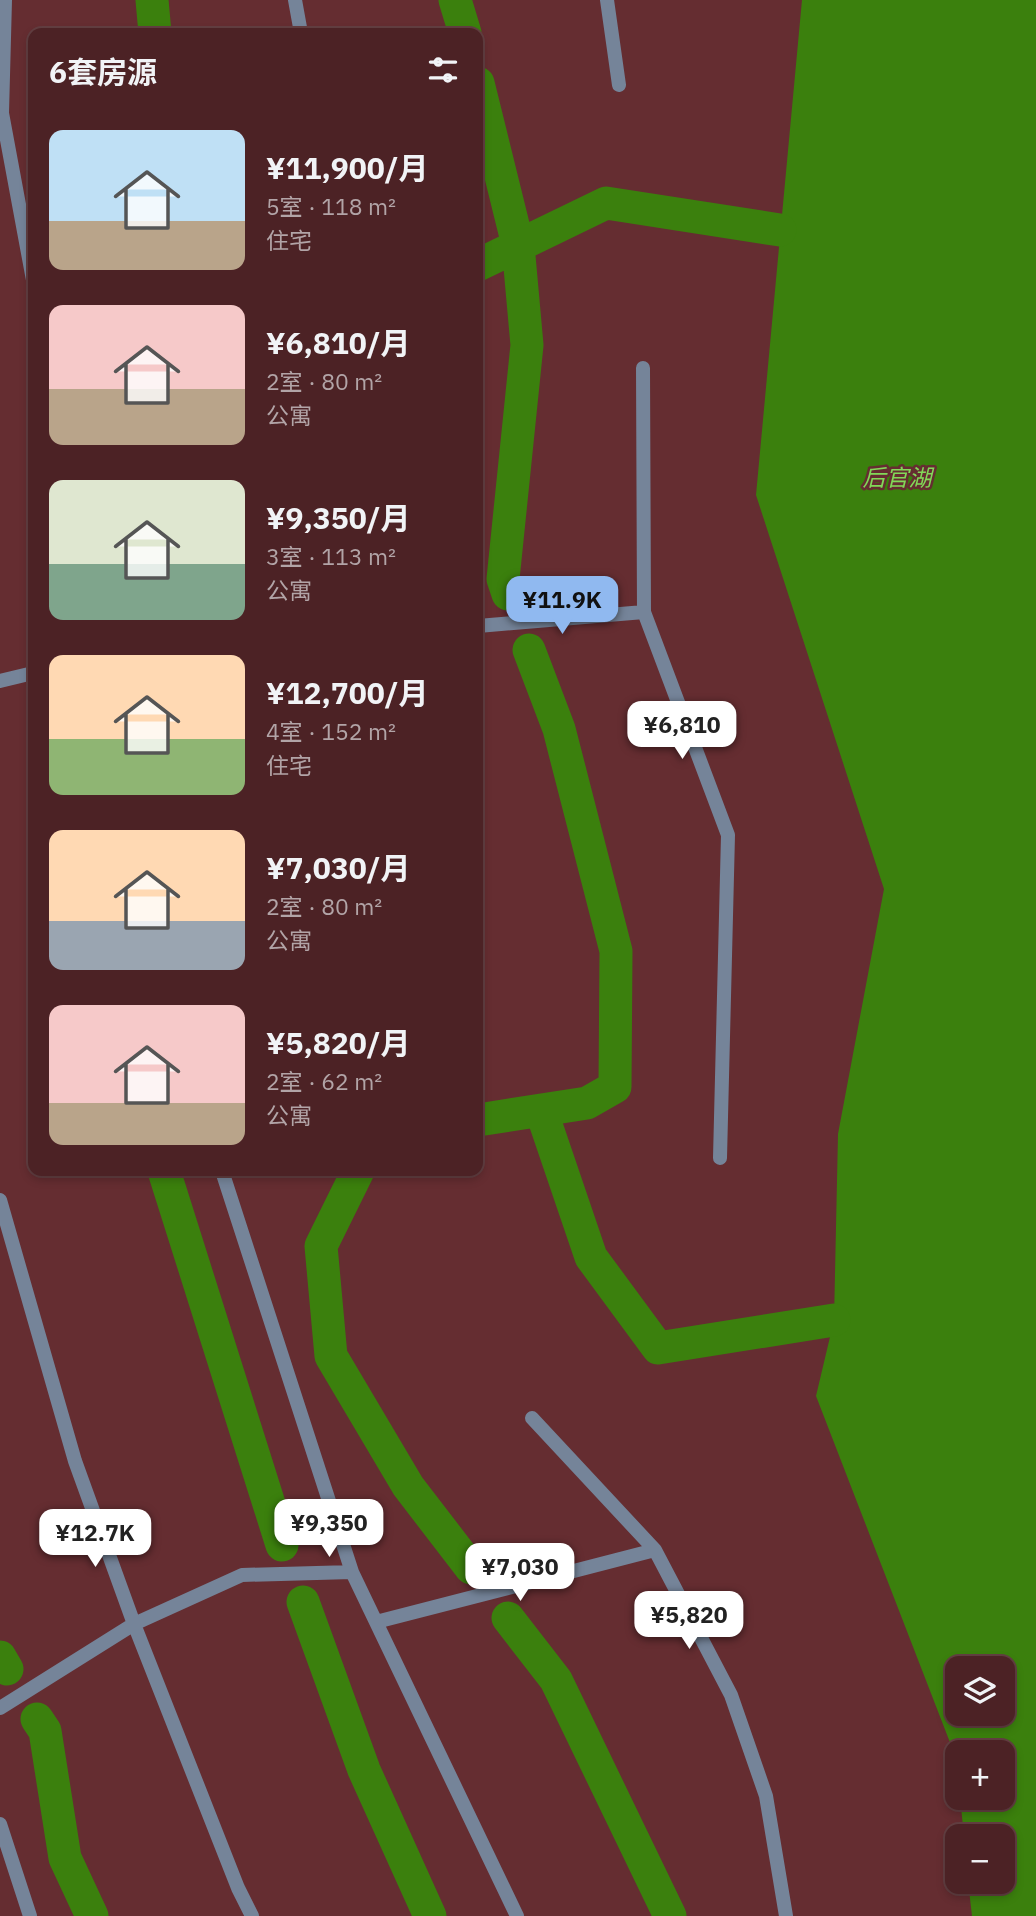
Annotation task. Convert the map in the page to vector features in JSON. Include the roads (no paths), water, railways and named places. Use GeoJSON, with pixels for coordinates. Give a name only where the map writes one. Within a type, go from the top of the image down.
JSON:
{"type":"FeatureCollection","features":[{"type":"Feature","properties":{"kind":"street"},"geometry":{"type":"LineString","coordinates":[[5,0],[2,113],[28,253]]}},
{"type":"Feature","properties":{"kind":"street"},"geometry":{"type":"LineString","coordinates":[[295,0],[299,28]]}},
{"type":"Feature","properties":{"kind":"street"},"geometry":{"type":"LineString","coordinates":[[607,0],[619,85]]}},
{"type":"Feature","properties":{"kind":"street"},"geometry":{"type":"LineString","coordinates":[[643,368],[644,612],[728,835],[720,1158]]}},
{"type":"Feature","properties":{"kind":"street"},"geometry":{"type":"LineString","coordinates":[[483,626],[644,612]]}},
{"type":"Feature","properties":{"kind":"street"},"geometry":{"type":"LineString","coordinates":[[0,681],[28,674]]}},
{"type":"Feature","properties":{"kind":"street"},"geometry":{"type":"LineString","coordinates":[[224,1176],[352,1572],[517,1916]]}},
{"type":"Feature","properties":{"kind":"street"},"geometry":{"type":"LineString","coordinates":[[0,1200],[75,1461],[134,1624],[252,1916]]}},
{"type":"Feature","properties":{"kind":"street"},"geometry":{"type":"LineString","coordinates":[[532,1418],[655,1550],[731,1695],[766,1796],[786,1916]]}},
{"type":"Feature","properties":{"kind":"street"},"geometry":{"type":"LineString","coordinates":[[376,1622],[655,1550]]}},
{"type":"Feature","properties":{"kind":"street"},"geometry":{"type":"LineString","coordinates":[[0,1708],[134,1624],[242,1575],[352,1572]]}},
{"type":"Feature","properties":{"kind":"street"},"geometry":{"type":"LineString","coordinates":[[0,1824],[30,1916]]}},
{"type":"Feature","properties":{"kind":"water","name":"后官湖"},"geometry":{"type":"Polygon","coordinates":[[[802,0],[1036,0],[1036,1916],[972,1916],[969,1894],[1015,1894],[1015,1824],[963,1824],[961,1810],[1015,1810],[1015,1740],[949,1740],[816,1396],[834,1320],[838,1134],[884,889],[756,495],[802,0]]]}},
{"type":"Feature","properties":{"kind":"waterway"},"geometry":{"type":"LineString","coordinates":[[152,0],[155,28]]}},
{"type":"Feature","properties":{"kind":"waterway"},"geometry":{"type":"LineString","coordinates":[[455,0],[463,28]]}},
{"type":"Feature","properties":{"kind":"waterway"},"geometry":{"type":"LineString","coordinates":[[483,103],[518,245],[527,345],[503,579],[508,594]]}},
{"type":"Feature","properties":{"kind":"waterway"},"geometry":{"type":"LineString","coordinates":[[483,263],[606,203],[780,230]]}},
{"type":"Feature","properties":{"kind":"waterway"},"geometry":{"type":"LineString","coordinates":[[483,1119],[587,1103],[615,1087],[616,951],[559,729],[529,650]]}},
{"type":"Feature","properties":{"kind":"waterway"},"geometry":{"type":"LineString","coordinates":[[541,1110],[591,1257],[658,1348],[834,1320]]}},
{"type":"Feature","properties":{"kind":"waterway"},"geometry":{"type":"LineString","coordinates":[[166,1176],[282,1545]]}},
{"type":"Feature","properties":{"kind":"waterway"},"geometry":{"type":"LineString","coordinates":[[356,1176],[321,1246],[331,1356],[408,1486],[471,1568]]}},
{"type":"Feature","properties":{"kind":"waterway"},"geometry":{"type":"LineString","coordinates":[[303,1602],[364,1770],[430,1916]]}},
{"type":"Feature","properties":{"kind":"waterway"},"geometry":{"type":"LineString","coordinates":[[508,1618],[556,1680],[670,1916]]}},
{"type":"Feature","properties":{"kind":"waterway"},"geometry":{"type":"LineString","coordinates":[[0,1657],[7,1669]]}},
{"type":"Feature","properties":{"kind":"waterway"},"geometry":{"type":"LineString","coordinates":[[37,1719],[45,1731],[65,1858],[92,1916]]}}]}
